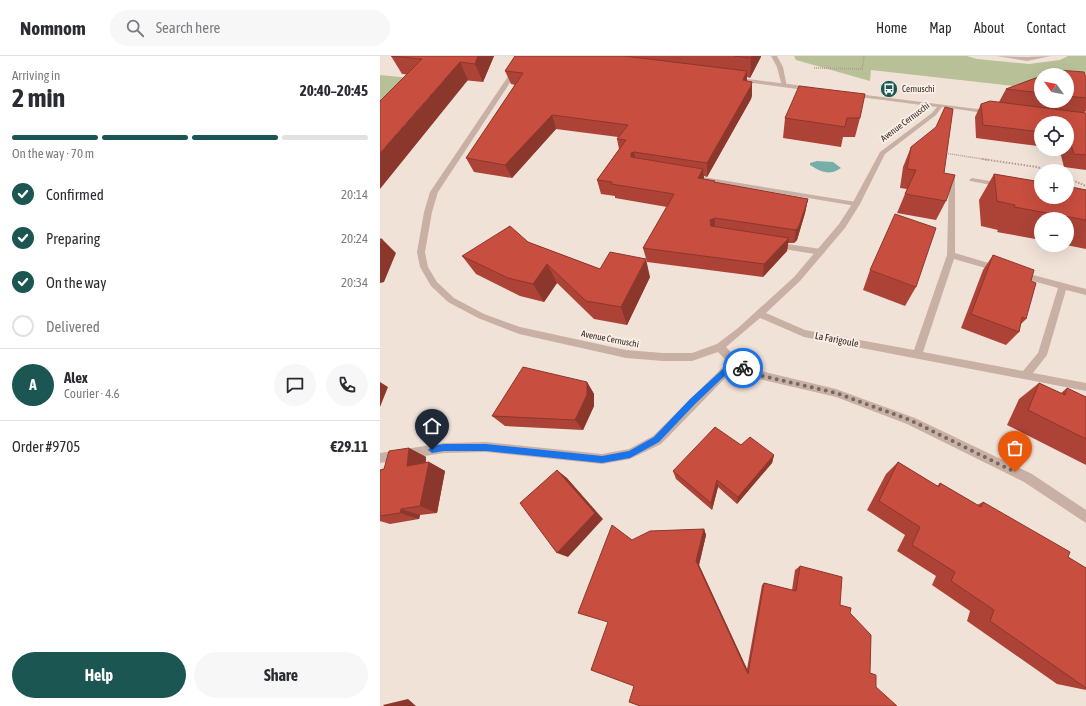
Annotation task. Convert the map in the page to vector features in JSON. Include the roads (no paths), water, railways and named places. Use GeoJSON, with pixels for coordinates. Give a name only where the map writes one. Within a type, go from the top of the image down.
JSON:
{"type":"FeatureCollection","features":[{"type":"Feature","properties":{"kind":"street","name":"Avenue Cernuschi"},"geometry":{"type":"LineString","coordinates":[[518,56],[516,69],[434,192],[428,212],[422,252],[424,267],[434,284],[451,300],[487,319],[520,330],[626,354],[663,357],[692,357],[720,347],[741,331],[796,279],[842,226],[856,204],[876,162],[882,153],[934,114],[940,106]]}},
{"type":"Feature","properties":{"kind":"street"},"geometry":{"type":"LineString","coordinates":[[774,56],[780,67],[785,86]]}},
{"type":"Feature","properties":{"kind":"street"},"geometry":{"type":"LineString","coordinates":[[999,56],[1027,59],[1048,56]]}},
{"type":"Feature","properties":{"kind":"street"},"geometry":{"type":"LineString","coordinates":[[731,79],[815,90]]}},
{"type":"Feature","properties":{"kind":"street","name":"Avenue Cernuschi"},"geometry":{"type":"LineString","coordinates":[[846,94],[1000,113]]}},
{"type":"Feature","properties":{"kind":"street"},"geometry":{"type":"LineString","coordinates":[[917,354],[952,255],[952,177]]}},
{"type":"Feature","properties":{"kind":"street"},"geometry":{"type":"LineString","coordinates":[[692,178],[856,204]]}},
{"type":"Feature","properties":{"kind":"street"},"geometry":{"type":"LineString","coordinates":[[972,180],[1010,186]]}},
{"type":"Feature","properties":{"kind":"street"},"geometry":{"type":"LineString","coordinates":[[768,244],[821,252]]}},
{"type":"Feature","properties":{"kind":"street"},"geometry":{"type":"LineString","coordinates":[[952,255],[1063,287],[1086,292]]}},
{"type":"Feature","properties":{"kind":"street"},"geometry":{"type":"LineString","coordinates":[[1025,375],[1042,355],[1063,287]]}},
{"type":"Feature","properties":{"kind":"street","name":"La Farigoule"},"geometry":{"type":"LineString","coordinates":[[759,314],[804,332],[1086,386]]}},
{"type":"Feature","properties":{"kind":"street"},"geometry":{"type":"LineString","coordinates":[[720,347],[734,362],[750,373],[836,393],[910,420],[1028,478],[1086,517]]}},
{"type":"Feature","properties":{"kind":"street"},"geometry":{"type":"LineString","coordinates":[[380,458],[444,448],[486,447],[602,459],[630,454],[657,440],[734,362]]}},
{"type":"Feature","properties":{"kind":"water"},"geometry":{"type":"Polygon","coordinates":[[[817,161],[833,162],[841,168],[833,172],[821,171],[810,165],[810,163],[817,161]]]}},
{"type":"Feature","properties":{"kind":"place","name":"Cernuschi"},"geometry":{"type":"Point","coordinates":[889,89]}}]}
